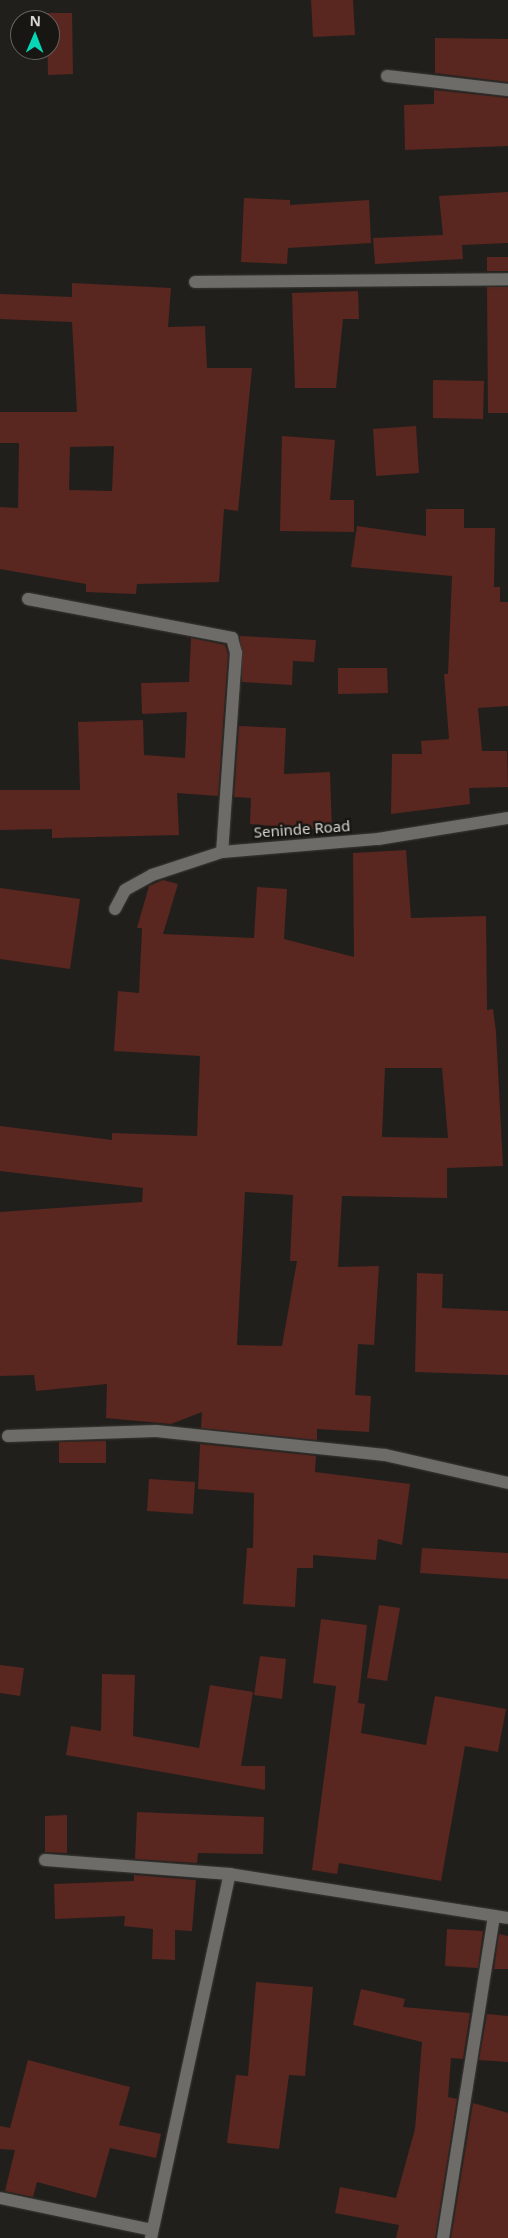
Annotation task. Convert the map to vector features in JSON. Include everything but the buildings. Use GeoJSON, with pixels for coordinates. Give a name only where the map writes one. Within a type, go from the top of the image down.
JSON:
{"type":"FeatureCollection","features":[{"type":"Feature","properties":{"kind":"street"},"geometry":{"type":"LineString","coordinates":[[387,76],[508,90]]}},
{"type":"Feature","properties":{"kind":"street"},"geometry":{"type":"LineString","coordinates":[[195,282],[508,279]]}},
{"type":"Feature","properties":{"kind":"street"},"geometry":{"type":"LineString","coordinates":[[28,599],[232,638],[236,653],[222,852]]}},
{"type":"Feature","properties":{"kind":"street","name":"Seninde Road"},"geometry":{"type":"LineString","coordinates":[[115,909],[125,890],[152,875],[222,852],[378,839],[508,818]]}},
{"type":"Feature","properties":{"kind":"street"},"geometry":{"type":"LineString","coordinates":[[8,1436],[156,1430],[385,1455],[508,1483]]}},
{"type":"Feature","properties":{"kind":"street"},"geometry":{"type":"LineString","coordinates":[[45,1860],[230,1874],[508,1918]]}},
{"type":"Feature","properties":{"kind":"street"},"geometry":{"type":"LineString","coordinates":[[0,2198],[151,2234],[230,1874]]}},
{"type":"Feature","properties":{"kind":"street"},"geometry":{"type":"LineString","coordinates":[[443,2238],[494,1916]]}}]}
